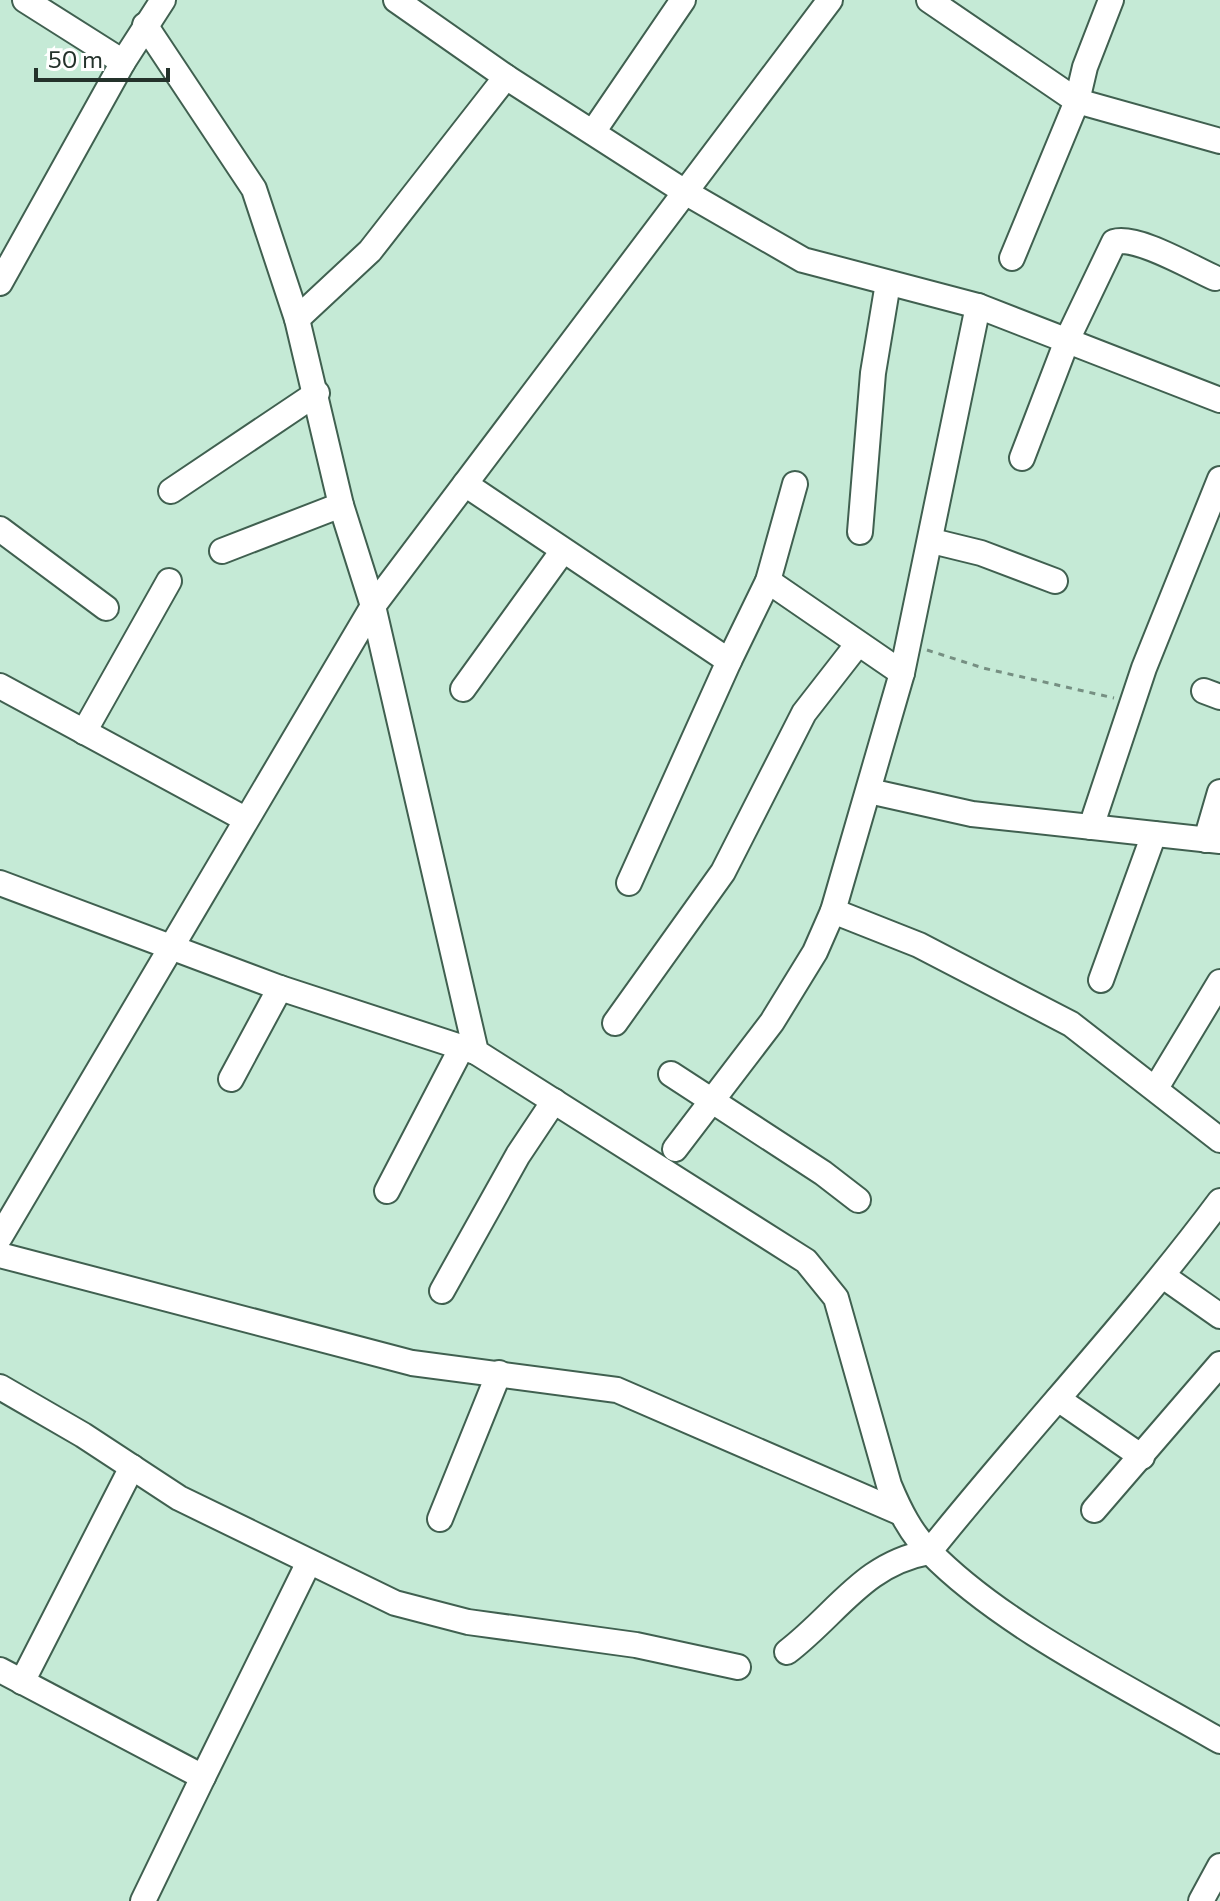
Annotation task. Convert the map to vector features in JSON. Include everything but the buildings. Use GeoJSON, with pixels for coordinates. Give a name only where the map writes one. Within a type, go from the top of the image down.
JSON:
{"type":"FeatureCollection","features":[{"type":"Feature","properties":{"kind":"street"},"geometry":{"type":"LineString","coordinates":[[25,0],[123,62]]}},
{"type":"Feature","properties":{"kind":"street"},"geometry":{"type":"LineString","coordinates":[[0,283],[123,62],[163,0]]}},
{"type":"Feature","properties":{"kind":"street"},"geometry":{"type":"LineString","coordinates":[[396,0],[506,77],[685,192],[803,260],[978,306],[1068,338],[1220,400]]}},
{"type":"Feature","properties":{"kind":"street"},"geometry":{"type":"LineString","coordinates":[[593,132],[683,0]]}},
{"type":"Feature","properties":{"kind":"street"},"geometry":{"type":"LineString","coordinates":[[0,1237],[373,606],[830,0]]}},
{"type":"Feature","properties":{"kind":"street"},"geometry":{"type":"LineString","coordinates":[[929,0],[1077,101],[1220,141]]}},
{"type":"Feature","properties":{"kind":"street"},"geometry":{"type":"LineString","coordinates":[[1012,258],[1077,101],[1085,67],[1111,0]]}},
{"type":"Feature","properties":{"kind":"street"},"geometry":{"type":"LineString","coordinates":[[145,25],[254,189],[297,319],[317,393],[341,505],[373,606],[469,1050],[387,1191]]}},
{"type":"Feature","properties":{"kind":"street"},"geometry":{"type":"LineString","coordinates":[[297,319],[370,251],[506,77]]}},
{"type":"Feature","properties":{"kind":"street"},"geometry":{"type":"LineString","coordinates":[[1022,458],[1068,338],[1114,242],[1124,239],[1138,243],[1215,278]]}},
{"type":"Feature","properties":{"kind":"street"},"geometry":{"type":"LineString","coordinates":[[860,532],[873,373],[888,283]]}},
{"type":"Feature","properties":{"kind":"street"},"geometry":{"type":"LineString","coordinates":[[675,1149],[772,1022],[815,952],[833,911],[909,644],[978,306]]}},
{"type":"Feature","properties":{"kind":"street"},"geometry":{"type":"LineString","coordinates":[[171,491],[317,393]]}},
{"type":"Feature","properties":{"kind":"street"},"geometry":{"type":"LineString","coordinates":[[1091,827],[1133,703],[1220,479]]}},
{"type":"Feature","properties":{"kind":"street"},"geometry":{"type":"LineString","coordinates":[[465,484],[562,552],[729,661]]}},
{"type":"Feature","properties":{"kind":"street"},"geometry":{"type":"LineString","coordinates":[[629,883],[768,581],[795,484]]}},
{"type":"Feature","properties":{"kind":"street"},"geometry":{"type":"LineString","coordinates":[[222,551],[341,505]]}},
{"type":"Feature","properties":{"kind":"street"},"geometry":{"type":"LineString","coordinates":[[0,529],[106,608]]}},
{"type":"Feature","properties":{"kind":"street"},"geometry":{"type":"LineString","coordinates":[[932,541],[981,553],[1055,581]]}},
{"type":"Feature","properties":{"kind":"street"},"geometry":{"type":"LineString","coordinates":[[463,689],[562,552]]}},
{"type":"Feature","properties":{"kind":"street"},"geometry":{"type":"LineString","coordinates":[[84,732],[169,581]]}},
{"type":"Feature","properties":{"kind":"street"},"geometry":{"type":"LineString","coordinates":[[768,581],[902,673]]}},
{"type":"Feature","properties":{"kind":"street"},"geometry":{"type":"LineString","coordinates":[[615,1023],[723,872],[804,713],[857,645]]}},
{"type":"Feature","properties":{"kind":"street"},"geometry":{"type":"LineString","coordinates":[[0,686],[245,819]]}},
{"type":"Feature","properties":{"kind":"street"},"geometry":{"type":"LineString","coordinates":[[869,791],[972,814],[1213,840],[1220,792]]}},
{"type":"Feature","properties":{"kind":"street"},"geometry":{"type":"LineString","coordinates":[[1101,980],[1154,834]]}},
{"type":"Feature","properties":{"kind":"street"},"geometry":{"type":"LineString","coordinates":[[0,883],[280,988],[469,1050],[806,1261],[836,1298],[889,1485],[901,1513],[929,1552],[1000,1612],[1220,1741]]}},
{"type":"Feature","properties":{"kind":"street"},"geometry":{"type":"LineString","coordinates":[[833,911],[919,945],[1071,1024],[1220,1140]]}},
{"type":"Feature","properties":{"kind":"street"},"geometry":{"type":"LineString","coordinates":[[1156,1088],[1220,982]]}},
{"type":"Feature","properties":{"kind":"street"},"geometry":{"type":"LineString","coordinates":[[231,1079],[280,988]]}},
{"type":"Feature","properties":{"kind":"street"},"geometry":{"type":"LineString","coordinates":[[671,1074],[823,1173],[858,1200]]}},
{"type":"Feature","properties":{"kind":"street"},"geometry":{"type":"LineString","coordinates":[[442,1291],[485,1210],[554,1101]]}},
{"type":"Feature","properties":{"kind":"street"},"geometry":{"type":"LineString","coordinates":[[787,1652],[881,1566],[901,1557],[929,1552],[1163,1276],[1220,1201]]}},
{"type":"Feature","properties":{"kind":"street"},"geometry":{"type":"LineString","coordinates":[[0,1255],[412,1363],[617,1390],[901,1513]]}},
{"type":"Feature","properties":{"kind":"street"},"geometry":{"type":"LineString","coordinates":[[1163,1276],[1220,1316]]}},
{"type":"Feature","properties":{"kind":"street"},"geometry":{"type":"LineString","coordinates":[[1094,1510],[1220,1364]]}},
{"type":"Feature","properties":{"kind":"street"},"geometry":{"type":"LineString","coordinates":[[440,1519],[499,1373]]}},
{"type":"Feature","properties":{"kind":"street"},"geometry":{"type":"LineString","coordinates":[[0,1387],[179,1498],[395,1603],[468,1622],[636,1645],[738,1667]]}},
{"type":"Feature","properties":{"kind":"street"},"geometry":{"type":"LineString","coordinates":[[1058,1399],[1142,1457]]}},
{"type":"Feature","properties":{"kind":"street"},"geometry":{"type":"LineString","coordinates":[[22,1682],[132,1467]]}},
{"type":"Feature","properties":{"kind":"street"},"geometry":{"type":"LineString","coordinates":[[143,1901],[309,1562]]}},
{"type":"Feature","properties":{"kind":"street"},"geometry":{"type":"LineString","coordinates":[[0,1670],[203,1777]]}},
{"type":"Feature","properties":{"kind":"street"},"geometry":{"type":"LineString","coordinates":[[1201,1901],[1220,1866]]}},
{"type":"Feature","properties":{"kind":"path"},"geometry":{"type":"LineString","coordinates":[[909,644],[983,668],[1133,703]]}}]}
